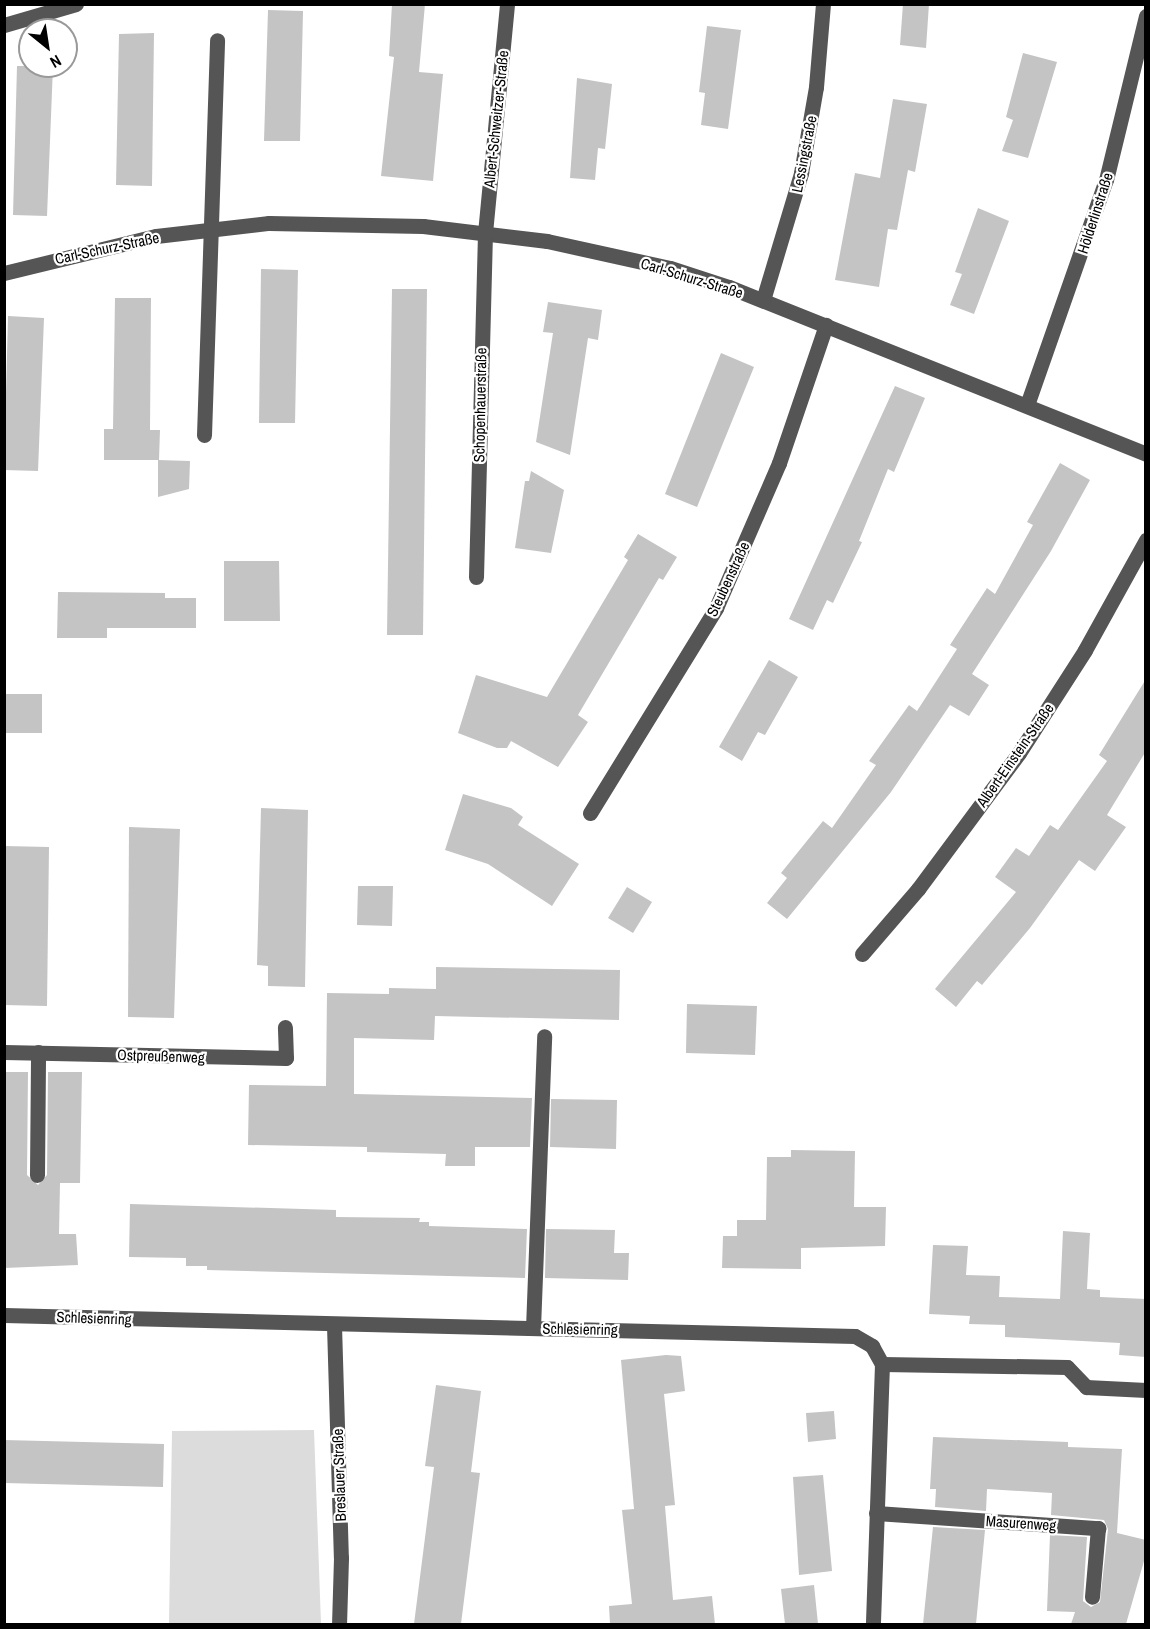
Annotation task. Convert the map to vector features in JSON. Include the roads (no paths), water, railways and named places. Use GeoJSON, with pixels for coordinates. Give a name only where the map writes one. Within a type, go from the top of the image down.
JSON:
{"type":"FeatureCollection","features":[{"type":"Feature","properties":{"kind":"street"},"geometry":{"type":"LineString","coordinates":[[4,25],[76,4]]}},
{"type":"Feature","properties":{"kind":"street","name":"Albert-Schweitzer-Straße"},"geometry":{"type":"LineString","coordinates":[[485,233],[507,4]]}},
{"type":"Feature","properties":{"kind":"street","name":"Lessingstraße"},"geometry":{"type":"LineString","coordinates":[[763,300],[801,173],[816,87],[824,4]]}},
{"type":"Feature","properties":{"kind":"street","name":"Hölderlinstraße"},"geometry":{"type":"LineString","coordinates":[[1027,405],[1106,180],[1146,16]]}},
{"type":"Feature","properties":{"kind":"street"},"geometry":{"type":"LineString","coordinates":[[204,435],[217,40]]}},
{"type":"Feature","properties":{"kind":"street","name":"Carl-Schurz-Straße"},"geometry":{"type":"LineString","coordinates":[[4,273],[100,247],[211,229],[327,222],[485,233],[547,241],[670,268],[763,300],[1146,454]]}},
{"type":"Feature","properties":{"kind":"street","name":"Schopenhauerstraße"},"geometry":{"type":"LineString","coordinates":[[476,577],[485,233]]}},
{"type":"Feature","properties":{"kind":"street","name":"Steubenstraße"},"geometry":{"type":"LineString","coordinates":[[590,813],[716,608],[779,463],[826,325]]}},
{"type":"Feature","properties":{"kind":"street","name":"Albert-Einstein-Straße"},"geometry":{"type":"LineString","coordinates":[[862,954],[918,889],[1019,753],[1085,650],[1146,540]]}},
{"type":"Feature","properties":{"kind":"street","name":"Ostpreußenweg"},"geometry":{"type":"LineString","coordinates":[[4,1052],[286,1058],[285,1027]]}},
{"type":"Feature","properties":{"kind":"street"},"geometry":{"type":"LineString","coordinates":[[533,1328],[544,1036]]}},
{"type":"Feature","properties":{"kind":"street"},"geometry":{"type":"LineString","coordinates":[[37,1175],[38,1052]]}},
{"type":"Feature","properties":{"kind":"street","name":"Schlesienring"},"geometry":{"type":"LineString","coordinates":[[4,1316],[334,1325],[837,1333],[855,1336],[872,1346],[882,1364]]}},
{"type":"Feature","properties":{"kind":"street","name":"Breslauer Straße"},"geometry":{"type":"LineString","coordinates":[[334,1325],[341,1558],[339,1624]]}},
{"type":"Feature","properties":{"kind":"street"},"geometry":{"type":"LineString","coordinates":[[873,1624],[882,1364],[1066,1368],[1086,1387],[1146,1390]]}},
{"type":"Feature","properties":{"kind":"street","name":"Masurenweg"},"geometry":{"type":"LineString","coordinates":[[876,1513],[1098,1528],[1092,1597]]}}]}
